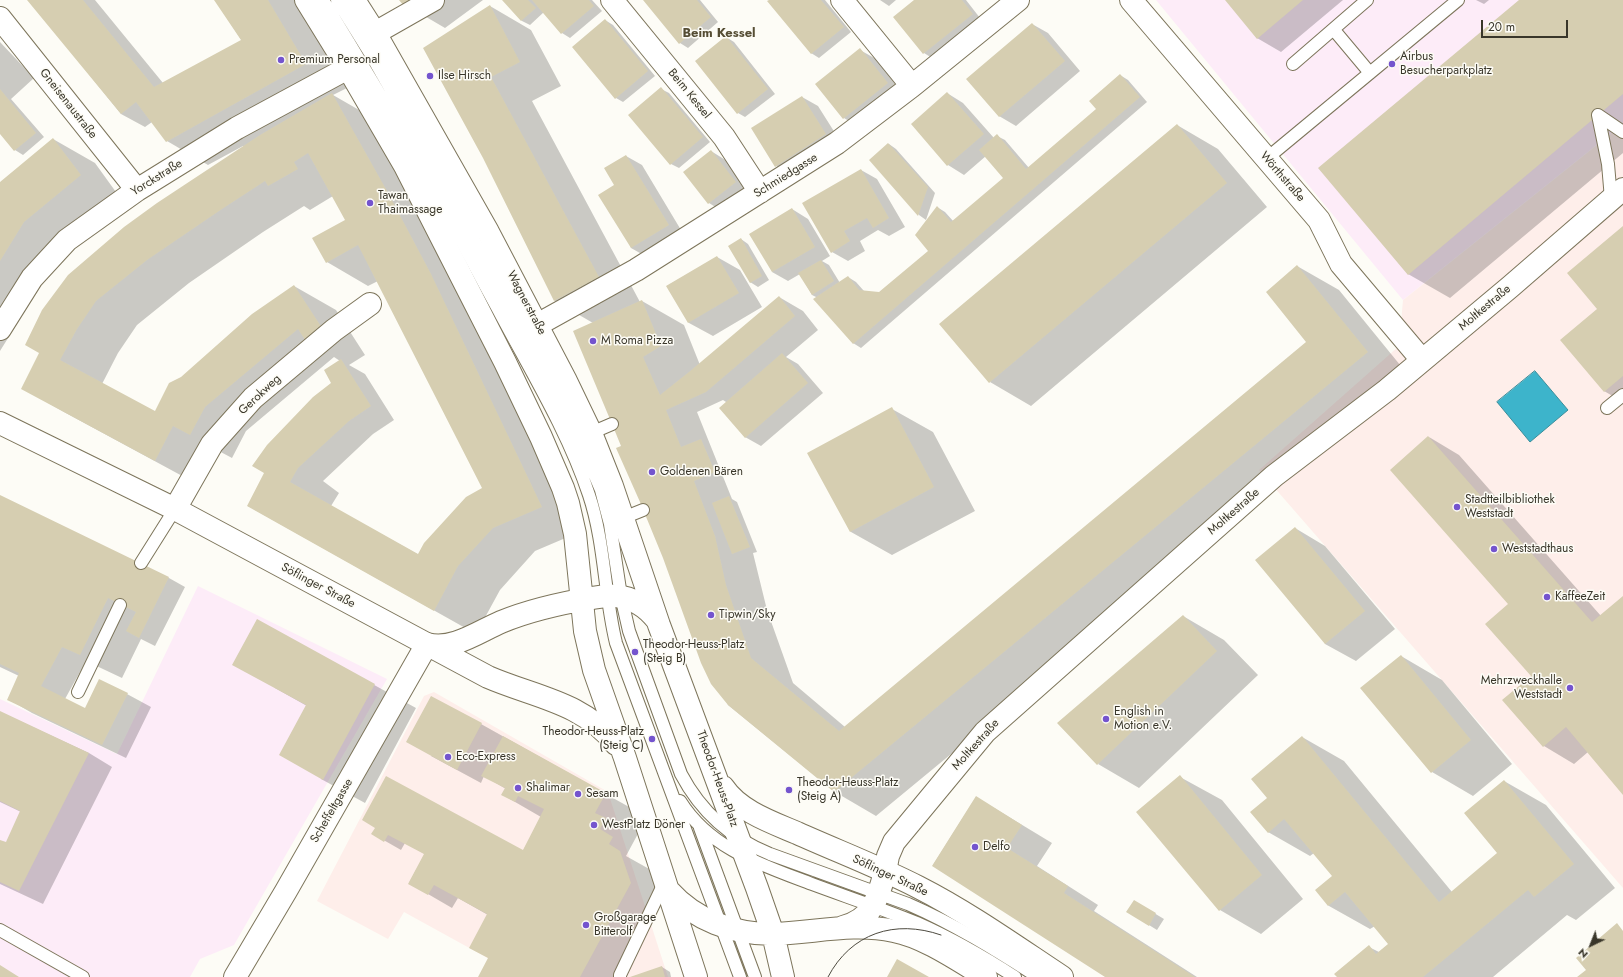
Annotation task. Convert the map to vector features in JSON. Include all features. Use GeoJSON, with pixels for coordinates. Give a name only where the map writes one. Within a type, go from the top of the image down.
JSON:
{"type":"FeatureCollection","features":[{"type":"Feature","properties":{"kind":"street"},"geometry":{"type":"LineString","coordinates":[[306,0],[348,68],[405,166],[445,242],[541,437],[568,503],[575,534],[585,631],[594,670],[625,758],[696,977]]}},
{"type":"Feature","properties":{"kind":"street","name":"Wagnerstraße"},"geometry":{"type":"LineString","coordinates":[[354,0],[375,33],[448,160],[537,324],[591,433],[623,518],[660,625]]}},
{"type":"Feature","properties":{"kind":"street"},"geometry":{"type":"LineString","coordinates":[[375,33],[433,0]]}},
{"type":"Feature","properties":{"kind":"street","name":"Beim Kessel"},"geometry":{"type":"LineString","coordinates":[[612,0],[724,136],[760,192]]}},
{"type":"Feature","properties":{"kind":"street"},"geometry":{"type":"LineString","coordinates":[[842,0],[912,86]]}},
{"type":"Feature","properties":{"kind":"street","name":"Schmiedgasse"},"geometry":{"type":"LineString","coordinates":[[537,324],[636,270],[837,143],[912,86],[1018,0]]}},
{"type":"Feature","properties":{"kind":"street","name":"Wörthstraße"},"geometry":{"type":"LineString","coordinates":[[1131,0],[1319,220],[1340,264],[1422,360]]}},
{"type":"Feature","properties":{"kind":"street","name":"Gneisenaustraße"},"geometry":{"type":"LineString","coordinates":[[0,18],[137,190]]}},
{"type":"Feature","properties":{"kind":"street","name":"Yorckstraße"},"geometry":{"type":"LineString","coordinates":[[1,327],[32,278],[67,240],[137,190],[237,128],[348,68]]}},
{"type":"Feature","properties":{"kind":"street","name":"Moltkestraße"},"geometry":{"type":"LineString","coordinates":[[876,900],[888,856],[894,842],[985,732],[1274,476],[1368,405],[1510,287],[1617,194]]}},
{"type":"Feature","properties":{"kind":"street","name":"Gerokweg"},"geometry":{"type":"LineString","coordinates":[[175,509],[212,444],[253,398],[334,330],[370,304]]}},
{"type":"Feature","properties":{"kind":"street","name":"Söflinger Straße"},"geometry":{"type":"LineString","coordinates":[[0,423],[175,509],[427,644],[505,684],[553,700],[586,715],[610,736],[625,758]]}},
{"type":"Feature","properties":{"kind":"street"},"geometry":{"type":"LineString","coordinates":[[427,644],[436,647],[450,644],[518,616],[581,600],[614,596],[637,602],[650,612],[660,625]]}},
{"type":"Feature","properties":{"kind":"street","name":"Theodor-Heuss-Platz"},"geometry":{"type":"LineString","coordinates":[[660,625],[718,780],[773,934],[783,977]]}},
{"type":"Feature","properties":{"kind":"street","name":"Scheffeltgasse"},"geometry":{"type":"LineString","coordinates":[[235,977],[286,891],[427,644]]}},
{"type":"Feature","properties":{"kind":"street","name":"Söflinger Straße"},"geometry":{"type":"LineString","coordinates":[[718,780],[732,798],[748,810],[784,828],[922,890],[956,909],[1062,977]]}},
{"type":"Feature","properties":{"kind":"street"},"geometry":{"type":"LineString","coordinates":[[666,885],[690,909],[703,918],[730,928],[773,934],[844,927],[886,929],[905,934],[939,950],[986,977]]}},
{"type":"Feature","properties":{"kind":"street"},"geometry":{"type":"LineString","coordinates":[[844,927],[857,922],[876,900]]}},
{"type":"Feature","properties":{"kind":"lane"},"geometry":{"type":"LineString","coordinates":[[323,0],[417,158],[568,444],[589,495],[614,596],[627,625],[635,652],[700,827],[730,928],[740,977]]}},
{"type":"Feature","properties":{"kind":"lane"},"geometry":{"type":"LineString","coordinates":[[337,0],[370,53],[426,151],[533,349],[578,436],[601,490],[612,536],[616,643],[664,771],[730,928],[755,977]]}},
{"type":"Feature","properties":{"kind":"lane"},"geometry":{"type":"LineString","coordinates":[[1292,64],[1334,30],[1367,0]]}},
{"type":"Feature","properties":{"kind":"lane"},"geometry":{"type":"LineString","coordinates":[[1266,159],[1458,0]]}},
{"type":"Feature","properties":{"kind":"lane"},"geometry":{"type":"LineString","coordinates":[[1334,30],[1370,73]]}},
{"type":"Feature","properties":{"kind":"lane"},"geometry":{"type":"LineString","coordinates":[[1617,194],[1608,164],[1598,115],[1623,132]]}},
{"type":"Feature","properties":{"kind":"lane"},"geometry":{"type":"LineString","coordinates":[[1607,408],[1623,395]]}},
{"type":"Feature","properties":{"kind":"lane"},"geometry":{"type":"LineString","coordinates":[[591,433],[612,424]]}},
{"type":"Feature","properties":{"kind":"lane"},"geometry":{"type":"LineString","coordinates":[[141,563],[175,509]]}},
{"type":"Feature","properties":{"kind":"lane"},"geometry":{"type":"LineString","coordinates":[[623,518],[643,510]]}},
{"type":"Feature","properties":{"kind":"lane"},"geometry":{"type":"LineString","coordinates":[[78,692],[120,605]]}},
{"type":"Feature","properties":{"kind":"lane"},"geometry":{"type":"LineString","coordinates":[[664,771],[683,806],[700,827],[718,842],[770,854],[876,900],[917,923],[941,934],[1015,977]]}},
{"type":"Feature","properties":{"kind":"lane"},"geometry":{"type":"LineString","coordinates":[[681,774],[692,794],[705,811],[743,849],[876,900],[908,904],[949,923],[1038,977]]}},
{"type":"Feature","properties":{"kind":"lane"},"geometry":{"type":"LineString","coordinates":[[620,977],[666,885]]}},
{"type":"Feature","properties":{"kind":"lane"},"geometry":{"type":"LineString","coordinates":[[0,930],[83,977]]}},
{"type":"Feature","properties":{"kind":"lane"},"geometry":{"type":"LineString","coordinates":[[905,934],[941,934]]}},
{"type":"Feature","properties":{"kind":"shaded area"},"geometry":{"type":"Polygon","coordinates":[[[1156,0],[1623,0],[1623,124],[1403,300],[1156,0]]]}},
{"type":"Feature","properties":{"kind":"shaded area"},"geometry":{"type":"Polygon","coordinates":[[[1623,124],[1623,888],[1259,470],[1399,346],[1403,300],[1623,124]]]}},
{"type":"Feature","properties":{"kind":"shaded area"},"geometry":{"type":"Polygon","coordinates":[[[198,586],[387,679],[234,945],[200,959],[190,977],[0,977],[0,699],[117,754],[198,586]]]}},
{"type":"Feature","properties":{"kind":"shaded area"},"geometry":{"type":"Polygon","coordinates":[[[434,692],[608,792],[668,977],[522,977],[404,912],[388,939],[317,901],[424,696],[434,692]]]}},
{"type":"Feature","properties":{"kind":"water"},"geometry":{"type":"Polygon","coordinates":[[[1535,371],[1568,410],[1530,442],[1497,402],[1535,371]]]}},
{"type":"Feature","properties":{"kind":"building"},"geometry":{"type":"Polygon","coordinates":[[[27,0],[83,0],[154,87],[241,40],[214,0],[268,0],[306,64],[166,142],[136,102],[121,114],[27,0]]]}},
{"type":"Feature","properties":{"kind":"building"},"geometry":{"type":"Polygon","coordinates":[[[399,0],[410,0],[403,5],[399,0]]]}},
{"type":"Feature","properties":{"kind":"building"},"geometry":{"type":"Polygon","coordinates":[[[502,0],[528,0],[536,8],[521,21],[502,0]]]}},
{"type":"Feature","properties":{"kind":"building"},"geometry":{"type":"Polygon","coordinates":[[[532,0],[589,0],[594,6],[561,34],[532,0]]]}},
{"type":"Feature","properties":{"kind":"building"},"geometry":{"type":"Polygon","coordinates":[[[643,0],[697,0],[711,17],[679,44],[643,0]]]}},
{"type":"Feature","properties":{"kind":"building"},"geometry":{"type":"Polygon","coordinates":[[[821,0],[844,27],[811,54],[767,1],[821,0]]]}},
{"type":"Feature","properties":{"kind":"building"},"geometry":{"type":"Polygon","coordinates":[[[914,0],[962,0],[973,14],[923,54],[893,17],[914,0]]]}},
{"type":"Feature","properties":{"kind":"building"},"geometry":{"type":"Polygon","coordinates":[[[1225,0],[1303,0],[1257,39],[1225,0]]]}},
{"type":"Feature","properties":{"kind":"building"},"geometry":{"type":"Polygon","coordinates":[[[1519,0],[1623,0],[1623,94],[1408,275],[1318,168],[1519,0]]]}},
{"type":"Feature","properties":{"kind":"building"},"geometry":{"type":"Polygon","coordinates":[[[490,5],[520,62],[491,77],[599,277],[554,301],[483,158],[423,48],[490,5]]]}},
{"type":"Feature","properties":{"kind":"building"},"geometry":{"type":"Polygon","coordinates":[[[605,19],[648,71],[615,99],[572,47],[605,19]]]}},
{"type":"Feature","properties":{"kind":"building"},"geometry":{"type":"Polygon","coordinates":[[[1032,23],[1065,61],[999,117],[966,79],[1032,23]]]}},
{"type":"Feature","properties":{"kind":"building"},"geometry":{"type":"Polygon","coordinates":[[[726,36],[768,89],[737,114],[695,61],[726,36]]]}},
{"type":"Feature","properties":{"kind":"building"},"geometry":{"type":"Polygon","coordinates":[[[860,48],[888,83],[843,119],[815,84],[860,48]]]}},
{"type":"Feature","properties":{"kind":"building"},"geometry":{"type":"Polygon","coordinates":[[[1120,74],[1140,97],[853,344],[813,299],[848,276],[859,290],[879,292],[928,251],[915,235],[937,206],[951,222],[1003,178],[979,150],[997,134],[1026,169],[1096,109],[1089,101],[1120,74]]]}},
{"type":"Feature","properties":{"kind":"building"},"geometry":{"type":"Polygon","coordinates":[[[661,87],[703,137],[670,165],[628,115],[661,87]]]}},
{"type":"Feature","properties":{"kind":"building"},"geometry":{"type":"Polygon","coordinates":[[[0,89],[36,133],[14,151],[0,134],[0,89]]]}},
{"type":"Feature","properties":{"kind":"building"},"geometry":{"type":"Polygon","coordinates":[[[947,92],[984,134],[947,166],[911,124],[947,92]]]}},
{"type":"Feature","properties":{"kind":"building"},"geometry":{"type":"Polygon","coordinates":[[[332,93],[387,191],[431,274],[542,507],[493,528],[458,566],[434,611],[247,506],[264,473],[252,466],[267,445],[313,397],[331,383],[324,370],[341,359],[371,406],[349,421],[298,468],[290,482],[418,554],[424,543],[466,497],[482,488],[358,245],[326,263],[312,238],[345,220],[308,153],[294,162],[298,169],[268,186],[265,181],[222,209],[147,260],[96,301],[77,329],[60,360],[155,411],[169,383],[181,377],[252,314],[294,285],[324,331],[307,343],[298,329],[205,407],[190,435],[173,426],[155,461],[21,389],[39,353],[25,345],[42,310],[68,275],[124,227],[157,203],[260,135],[332,93]]]}},
{"type":"Feature","properties":{"kind":"building"},"geometry":{"type":"Polygon","coordinates":[[[802,96],[826,134],[775,167],[751,128],[802,96]]]}},
{"type":"Feature","properties":{"kind":"building"},"geometry":{"type":"Polygon","coordinates":[[[1177,124],[1227,183],[989,383],[939,324],[1177,124]]]}},
{"type":"Feature","properties":{"kind":"building"},"geometry":{"type":"Polygon","coordinates":[[[53,138],[81,175],[24,222],[0,261],[0,182],[53,138]]]}},
{"type":"Feature","properties":{"kind":"building"},"geometry":{"type":"Polygon","coordinates":[[[888,143],[928,187],[918,216],[869,160],[888,143]]]}},
{"type":"Feature","properties":{"kind":"building"},"geometry":{"type":"Polygon","coordinates":[[[711,150],[736,182],[708,204],[683,172],[711,150]]]}},
{"type":"Feature","properties":{"kind":"building"},"geometry":{"type":"Polygon","coordinates":[[[626,155],[669,225],[631,248],[598,195],[614,185],[604,168],[626,155]]]}},
{"type":"Feature","properties":{"kind":"building"},"geometry":{"type":"Polygon","coordinates":[[[861,169],[889,218],[873,228],[867,218],[844,231],[850,241],[831,253],[802,203],[861,169]]]}},
{"type":"Feature","properties":{"kind":"building"},"geometry":{"type":"Polygon","coordinates":[[[792,208],[815,247],[772,272],[749,234],[792,208]]]}},
{"type":"Feature","properties":{"kind":"building"},"geometry":{"type":"Polygon","coordinates":[[[1623,226],[1623,376],[1604,392],[1560,340],[1597,309],[1567,273],[1623,226]]]}},
{"type":"Feature","properties":{"kind":"building"},"geometry":{"type":"Polygon","coordinates":[[[741,238],[762,276],[750,283],[728,246],[741,238]]]}},
{"type":"Feature","properties":{"kind":"building"},"geometry":{"type":"Polygon","coordinates":[[[717,256],[739,293],[688,323],[666,286],[717,256]]]}},
{"type":"Feature","properties":{"kind":"building"},"geometry":{"type":"Polygon","coordinates":[[[821,260],[834,281],[812,295],[798,273],[821,260]]]}},
{"type":"Feature","properties":{"kind":"building"},"geometry":{"type":"Polygon","coordinates":[[[1297,265],[1368,352],[834,792],[728,705],[711,684],[701,663],[663,558],[616,448],[621,446],[573,331],[642,300],[661,346],[643,357],[660,395],[779,296],[795,316],[706,392],[666,410],[681,447],[701,439],[715,472],[694,481],[715,536],[726,585],[751,658],[839,731],[1306,342],[1266,292],[1297,265]]]}},
{"type":"Feature","properties":{"kind":"building"},"geometry":{"type":"Polygon","coordinates":[[[782,353],[808,383],[745,438],[719,408],[782,353]]]}},
{"type":"Feature","properties":{"kind":"building"},"geometry":{"type":"Polygon","coordinates":[[[892,407],[934,487],[850,532],[807,453],[892,407]]]}},
{"type":"Feature","properties":{"kind":"building"},"geometry":{"type":"Polygon","coordinates":[[[1428,436],[1592,622],[1623,596],[1623,795],[1566,727],[1543,747],[1502,700],[1531,676],[1485,624],[1508,604],[1390,470],[1428,436]]]}},
{"type":"Feature","properties":{"kind":"building"},"geometry":{"type":"Polygon","coordinates":[[[0,495],[169,577],[139,638],[126,631],[136,612],[108,598],[80,655],[62,647],[41,686],[85,708],[99,679],[128,693],[102,745],[7,700],[19,673],[0,664],[0,495]]]}},
{"type":"Feature","properties":{"kind":"building"},"geometry":{"type":"Polygon","coordinates":[[[729,496],[750,547],[732,554],[712,503],[729,496]]]}},
{"type":"Feature","properties":{"kind":"building"},"geometry":{"type":"Polygon","coordinates":[[[1295,527],[1365,611],[1325,644],[1255,560],[1295,527]]]}},
{"type":"Feature","properties":{"kind":"building"},"geometry":{"type":"Polygon","coordinates":[[[1183,615],[1217,651],[1097,765],[1057,723],[1183,615]]]}},
{"type":"Feature","properties":{"kind":"building"},"geometry":{"type":"Polygon","coordinates":[[[257,619],[375,684],[323,780],[279,755],[306,705],[232,665],[257,619]]]}},
{"type":"Feature","properties":{"kind":"building"},"geometry":{"type":"Polygon","coordinates":[[[1401,655],[1471,740],[1431,773],[1360,688],[1401,655]]]}},
{"type":"Feature","properties":{"kind":"building"},"geometry":{"type":"Polygon","coordinates":[[[431,696],[482,723],[457,770],[406,742],[431,696]]]}},
{"type":"Feature","properties":{"kind":"building"},"geometry":{"type":"Polygon","coordinates":[[[0,711],[89,753],[19,891],[0,882],[0,840],[6,842],[20,811],[0,801],[0,711]]]}},
{"type":"Feature","properties":{"kind":"building"},"geometry":{"type":"Polygon","coordinates":[[[503,736],[606,793],[595,813],[606,818],[600,829],[613,837],[609,844],[620,851],[631,883],[580,977],[478,977],[488,958],[469,948],[487,914],[434,885],[428,895],[408,884],[424,854],[388,835],[384,842],[371,834],[375,828],[362,820],[386,776],[523,850],[544,809],[518,796],[515,802],[501,795],[505,788],[481,776],[503,736]]]}},
{"type":"Feature","properties":{"kind":"building"},"geometry":{"type":"Polygon","coordinates":[[[1302,736],[1439,902],[1497,853],[1464,813],[1504,780],[1574,864],[1534,897],[1528,890],[1423,977],[1337,977],[1334,974],[1369,945],[1376,954],[1388,944],[1345,892],[1328,906],[1315,890],[1332,876],[1284,819],[1268,833],[1250,812],[1267,798],[1251,779],[1302,736]]]}},
{"type":"Feature","properties":{"kind":"building"},"geometry":{"type":"Polygon","coordinates":[[[1180,775],[1262,875],[1219,911],[1136,812],[1180,775]]]}},
{"type":"Feature","properties":{"kind":"building"},"geometry":{"type":"Polygon","coordinates":[[[976,796],[1022,825],[1007,848],[1068,886],[1064,893],[1195,977],[1105,977],[932,866],[976,796]]]}},
{"type":"Feature","properties":{"kind":"building"},"geometry":{"type":"Polygon","coordinates":[[[1134,900],[1156,913],[1149,926],[1126,912],[1134,900]]]}},
{"type":"Feature","properties":{"kind":"building"},"geometry":{"type":"Polygon","coordinates":[[[1617,923],[1623,931],[1623,977],[1577,977],[1586,970],[1576,958],[1617,923]]]}},
{"type":"Feature","properties":{"kind":"building"},"geometry":{"type":"Polygon","coordinates":[[[897,959],[929,977],[887,977],[897,959]]]}},
{"type":"Feature","properties":{"kind":"building"},"geometry":{"type":"Polygon","coordinates":[[[0,965],[19,977],[0,977],[0,965]]]}},
{"type":"Feature","properties":{"kind":"building"},"geometry":{"type":"Polygon","coordinates":[[[662,966],[665,977],[630,977],[662,966]]]}},
{"type":"Feature","properties":{"kind":"tram line"},"geometry":{"type":"LineString","coordinates":[[828,977],[838,962],[849,950],[862,940],[876,934],[891,930],[907,929],[924,930],[941,935]]}},
{"type":"Feature","properties":{"kind":"place","name":"Premium Personal"},"geometry":{"type":"Point","coordinates":[281,60]}},
{"type":"Feature","properties":{"kind":"place","name":"Airbus Besucherparkplatz"},"geometry":{"type":"Point","coordinates":[1392,64]}},
{"type":"Feature","properties":{"kind":"place","name":"Ilse Hirsch"},"geometry":{"type":"Point","coordinates":[430,76]}},
{"type":"Feature","properties":{"kind":"place","name":"Tawan Thaimassage"},"geometry":{"type":"Point","coordinates":[370,203]}},
{"type":"Feature","properties":{"kind":"place","name":"M Roma Pizza"},"geometry":{"type":"Point","coordinates":[593,341]}},
{"type":"Feature","properties":{"kind":"place","name":"Goldenen Bären"},"geometry":{"type":"Point","coordinates":[652,472]}},
{"type":"Feature","properties":{"kind":"place","name":"Stadtteilbibliothek Weststadt"},"geometry":{"type":"Point","coordinates":[1457,507]}},
{"type":"Feature","properties":{"kind":"place","name":"Weststadthaus"},"geometry":{"type":"Point","coordinates":[1494,549]}},
{"type":"Feature","properties":{"kind":"place","name":"KaffeeZeit"},"geometry":{"type":"Point","coordinates":[1547,597]}},
{"type":"Feature","properties":{"kind":"place","name":"Tipwin/Sky"},"geometry":{"type":"Point","coordinates":[711,615]}},
{"type":"Feature","properties":{"kind":"place","name":"Theodor-Heuss-Platz (Steig B)"},"geometry":{"type":"Point","coordinates":[635,652]}},
{"type":"Feature","properties":{"kind":"place","name":"Mehrzweckhalle Weststadt"},"geometry":{"type":"Point","coordinates":[1570,688]}},
{"type":"Feature","properties":{"kind":"place","name":"English in Motion e.V."},"geometry":{"type":"Point","coordinates":[1106,719]}},
{"type":"Feature","properties":{"kind":"place","name":"Theodor-Heuss-Platz (Steig C)"},"geometry":{"type":"Point","coordinates":[652,739]}},
{"type":"Feature","properties":{"kind":"place","name":"Eco-Express"},"geometry":{"type":"Point","coordinates":[448,757]}},
{"type":"Feature","properties":{"kind":"place","name":"Shalimar"},"geometry":{"type":"Point","coordinates":[518,788]}},
{"type":"Feature","properties":{"kind":"place","name":"Theodor-Heuss-Platz (Steig A)"},"geometry":{"type":"Point","coordinates":[789,790]}},
{"type":"Feature","properties":{"kind":"place","name":"Sesam"},"geometry":{"type":"Point","coordinates":[578,794]}},
{"type":"Feature","properties":{"kind":"place","name":"WestPlatz Döner"},"geometry":{"type":"Point","coordinates":[594,825]}},
{"type":"Feature","properties":{"kind":"place","name":"Delfo"},"geometry":{"type":"Point","coordinates":[975,847]}},
{"type":"Feature","properties":{"kind":"place","name":"Großgarage Bitterolf"},"geometry":{"type":"Point","coordinates":[586,925]}},
{"type":"Feature","properties":{"kind":"district","name":"Beim Kessel"},"geometry":{"type":"Point","coordinates":[719,34]}}]}
